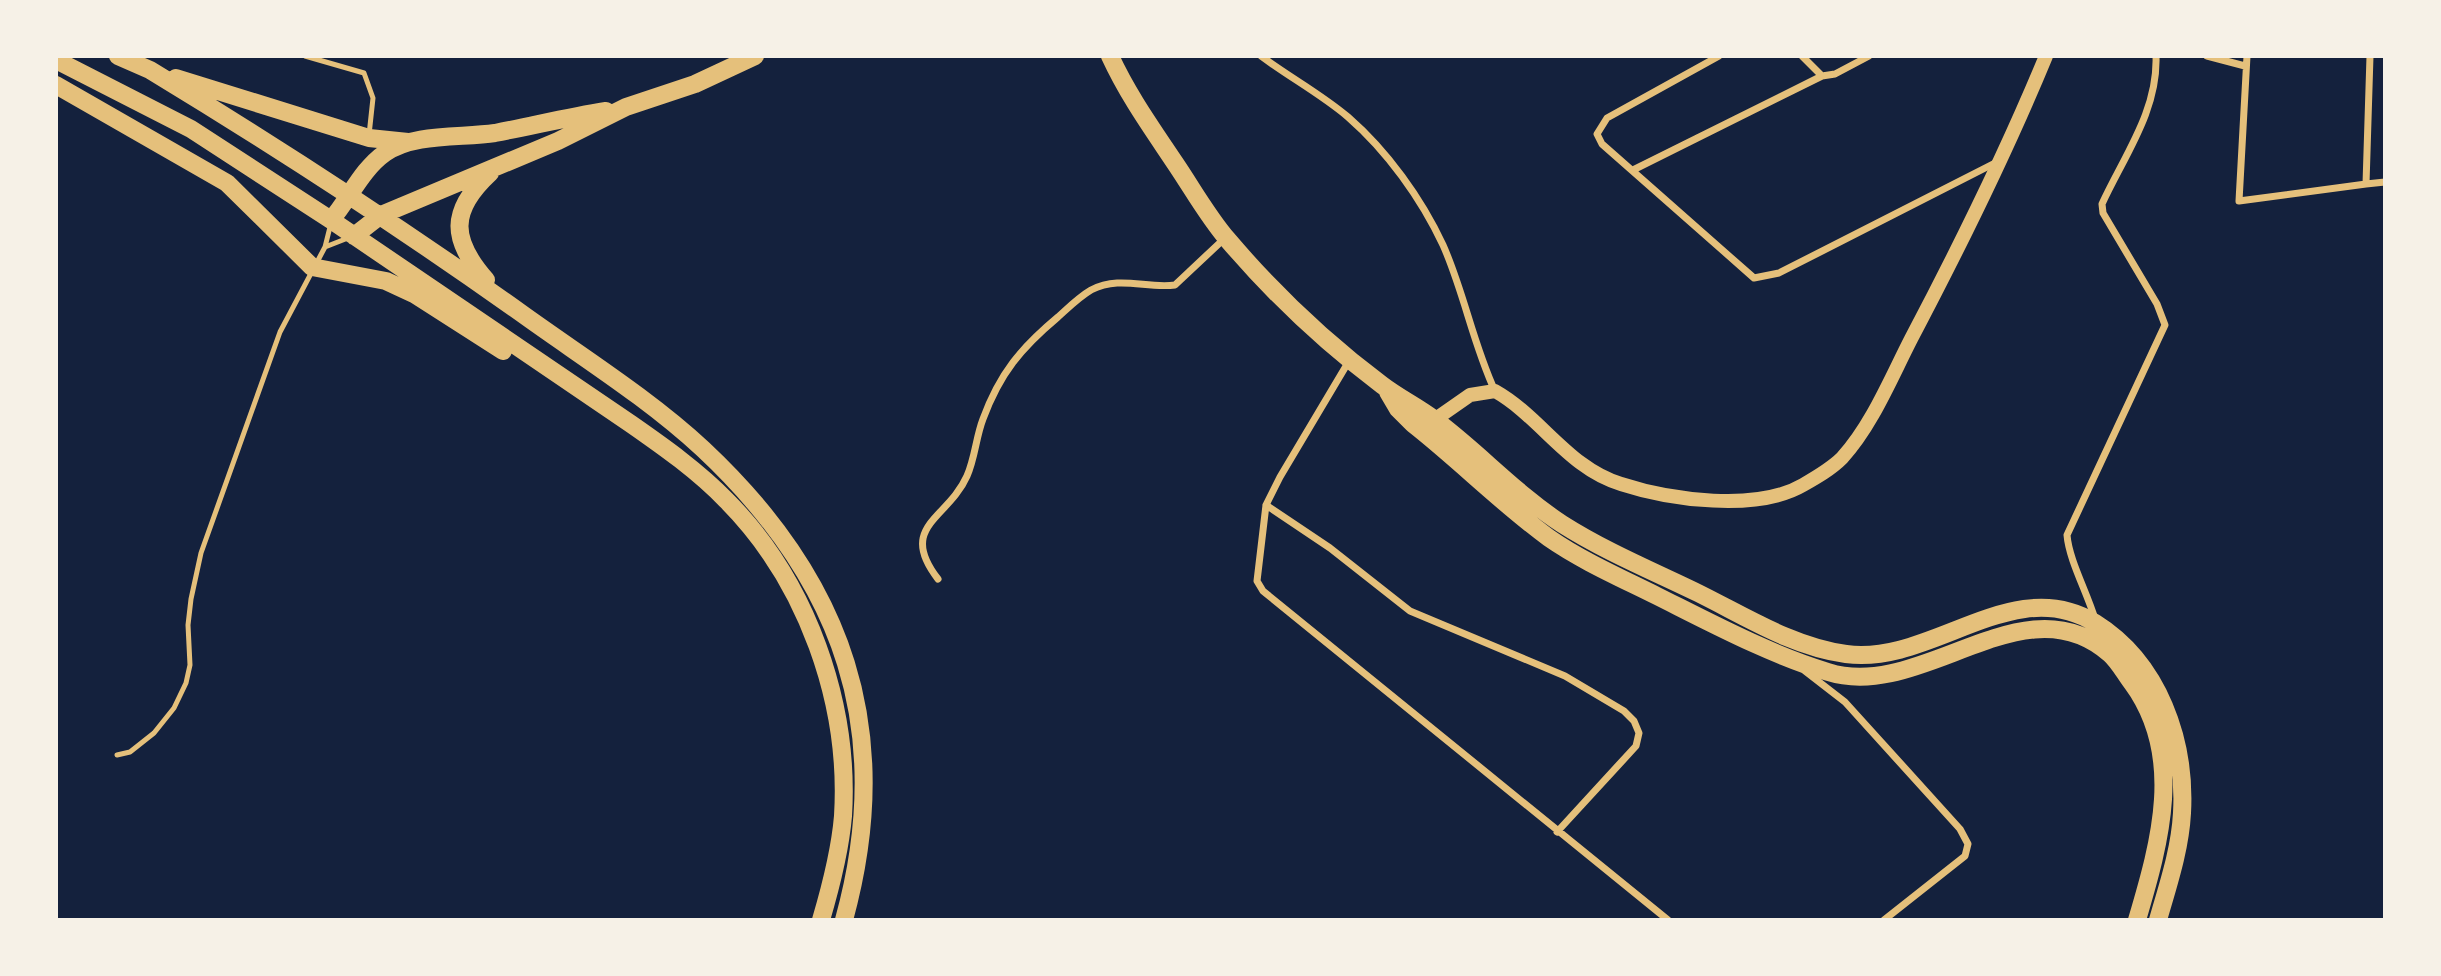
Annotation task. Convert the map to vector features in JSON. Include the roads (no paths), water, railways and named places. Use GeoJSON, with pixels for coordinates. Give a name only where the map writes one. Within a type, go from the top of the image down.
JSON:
{"type":"FeatureCollection","features":[{"type":"Feature","properties":{"kind":"main road"},"geometry":{"type":"LineString","coordinates":[[118,56],[150,70],[369,138],[415,142],[495,133],[626,107],[695,84],[755,56]]}},
{"type":"Feature","properties":{"kind":"main road"},"geometry":{"type":"LineString","coordinates":[[1110,56],[1131,100],[1225,237],[1282,299],[1428,425],[1549,538],[1600,567],[1791,659],[1831,674],[1882,676],[2018,631],[2063,631],[2099,645],[2113,656],[2137,690],[2159,740],[2164,766],[2164,804],[2158,844],[2137,920]]}},
{"type":"Feature","properties":{"kind":"main road"},"geometry":{"type":"LineString","coordinates":[[1428,425],[1470,395],[1495,391],[1526,411],[1590,471],[1621,484],[1698,499],[1726,500],[1768,498],[1800,487],[1844,456],[1875,407],[1969,232],[2046,56]]}},
{"type":"Feature","properties":{"kind":"main road"},"geometry":{"type":"LineString","coordinates":[[56,60],[191,129],[331,220],[674,454],[727,501],[779,569],[803,610],[835,705],[842,758],[843,817],[834,876],[821,920]]}},
{"type":"Feature","properties":{"kind":"main road"},"geometry":{"type":"LineString","coordinates":[[150,70],[380,215],[617,382],[701,447],[752,498],[786,539],[809,575],[831,618],[847,665],[859,720],[863,779],[859,848],[844,920]]}},
{"type":"Feature","properties":{"kind":"main road"},"geometry":{"type":"LineString","coordinates":[[56,85],[227,183],[312,267],[386,281],[414,294],[533,369],[631,424]]}},
{"type":"Feature","properties":{"kind":"main road"},"geometry":{"type":"LineString","coordinates":[[354,236],[380,215],[558,141],[626,107]]}},
{"type":"Feature","properties":{"kind":"main road"},"geometry":{"type":"LineString","coordinates":[[331,220],[351,196],[361,177],[380,157],[387,151],[415,142]]}},
{"type":"Feature","properties":{"kind":"main road"},"geometry":{"type":"LineString","coordinates":[[501,163],[470,191],[460,226],[461,243],[467,258],[505,301]]}},
{"type":"Feature","properties":{"kind":"main road"},"geometry":{"type":"LineString","coordinates":[[1428,425],[1559,522],[1653,573],[1801,644],[1849,655],[1878,654],[1912,648],[2006,612],[2035,608],[2058,608],[2096,623],[2146,671],[2170,720],[2182,778],[2182,816],[2158,920]]}},
{"type":"Feature","properties":{"kind":"main road"},"geometry":{"type":"LineString","coordinates":[[2158,844],[2177,846]]}},
{"type":"Feature","properties":{"kind":"street"},"geometry":{"type":"LineString","coordinates":[[1261,56],[1347,116],[1380,148],[1409,188],[1443,245],[1480,359],[1495,391]]}},
{"type":"Feature","properties":{"kind":"street"},"geometry":{"type":"LineString","coordinates":[[1719,56],[1607,118],[1599,126],[1597,134],[1602,144],[1755,278],[1779,274],[2000,161]]}},
{"type":"Feature","properties":{"kind":"street"},"geometry":{"type":"LineString","coordinates":[[1802,56],[1822,76]]}},
{"type":"Feature","properties":{"kind":"street"},"geometry":{"type":"LineString","coordinates":[[1633,170],[1822,76],[1835,74],[1869,56]]}},
{"type":"Feature","properties":{"kind":"street"},"geometry":{"type":"LineString","coordinates":[[2099,645],[2086,588],[2068,551],[2067,535],[2165,325],[2157,304],[2103,213],[2102,204],[2149,107],[2155,84],[2156,56]]}},
{"type":"Feature","properties":{"kind":"street"},"geometry":{"type":"LineString","coordinates":[[2207,56],[2245,66]]}},
{"type":"Feature","properties":{"kind":"street"},"geometry":{"type":"LineString","coordinates":[[2246,56],[2239,201],[2385,182]]}},
{"type":"Feature","properties":{"kind":"street"},"geometry":{"type":"LineString","coordinates":[[2365,184],[2370,56]]}},
{"type":"Feature","properties":{"kind":"street"},"geometry":{"type":"LineString","coordinates":[[938,579],[924,561],[924,534],[966,478],[982,422],[1009,363],[1037,335],[1092,290],[1106,284],[1131,281],[1175,285],[1225,237]]}},
{"type":"Feature","properties":{"kind":"street"},"geometry":{"type":"LineString","coordinates":[[1350,360],[1266,505],[1256,568],[1257,581],[1263,591],[1668,920]]}},
{"type":"Feature","properties":{"kind":"street"},"geometry":{"type":"LineString","coordinates":[[1266,505],[1330,548],[1410,611],[1497,645],[1565,676],[1624,711],[1634,721],[1639,733],[1636,747],[1557,832]]}},
{"type":"Feature","properties":{"kind":"street"},"geometry":{"type":"LineString","coordinates":[[1791,659],[1844,702],[1960,828],[1968,844],[1965,856],[1884,920]]}},
{"type":"Feature","properties":{"kind":"lane"},"geometry":{"type":"LineString","coordinates":[[305,56],[364,73],[373,98],[369,138]]}},
{"type":"Feature","properties":{"kind":"lane"},"geometry":{"type":"LineString","coordinates":[[117,755],[130,752],[154,733],[174,708],[186,683],[190,664],[188,625],[191,599],[201,553],[275,344],[312,267],[325,247],[331,220]]}},
{"type":"Feature","properties":{"kind":"lane"},"geometry":{"type":"LineString","coordinates":[[325,247],[354,236]]}}]}
